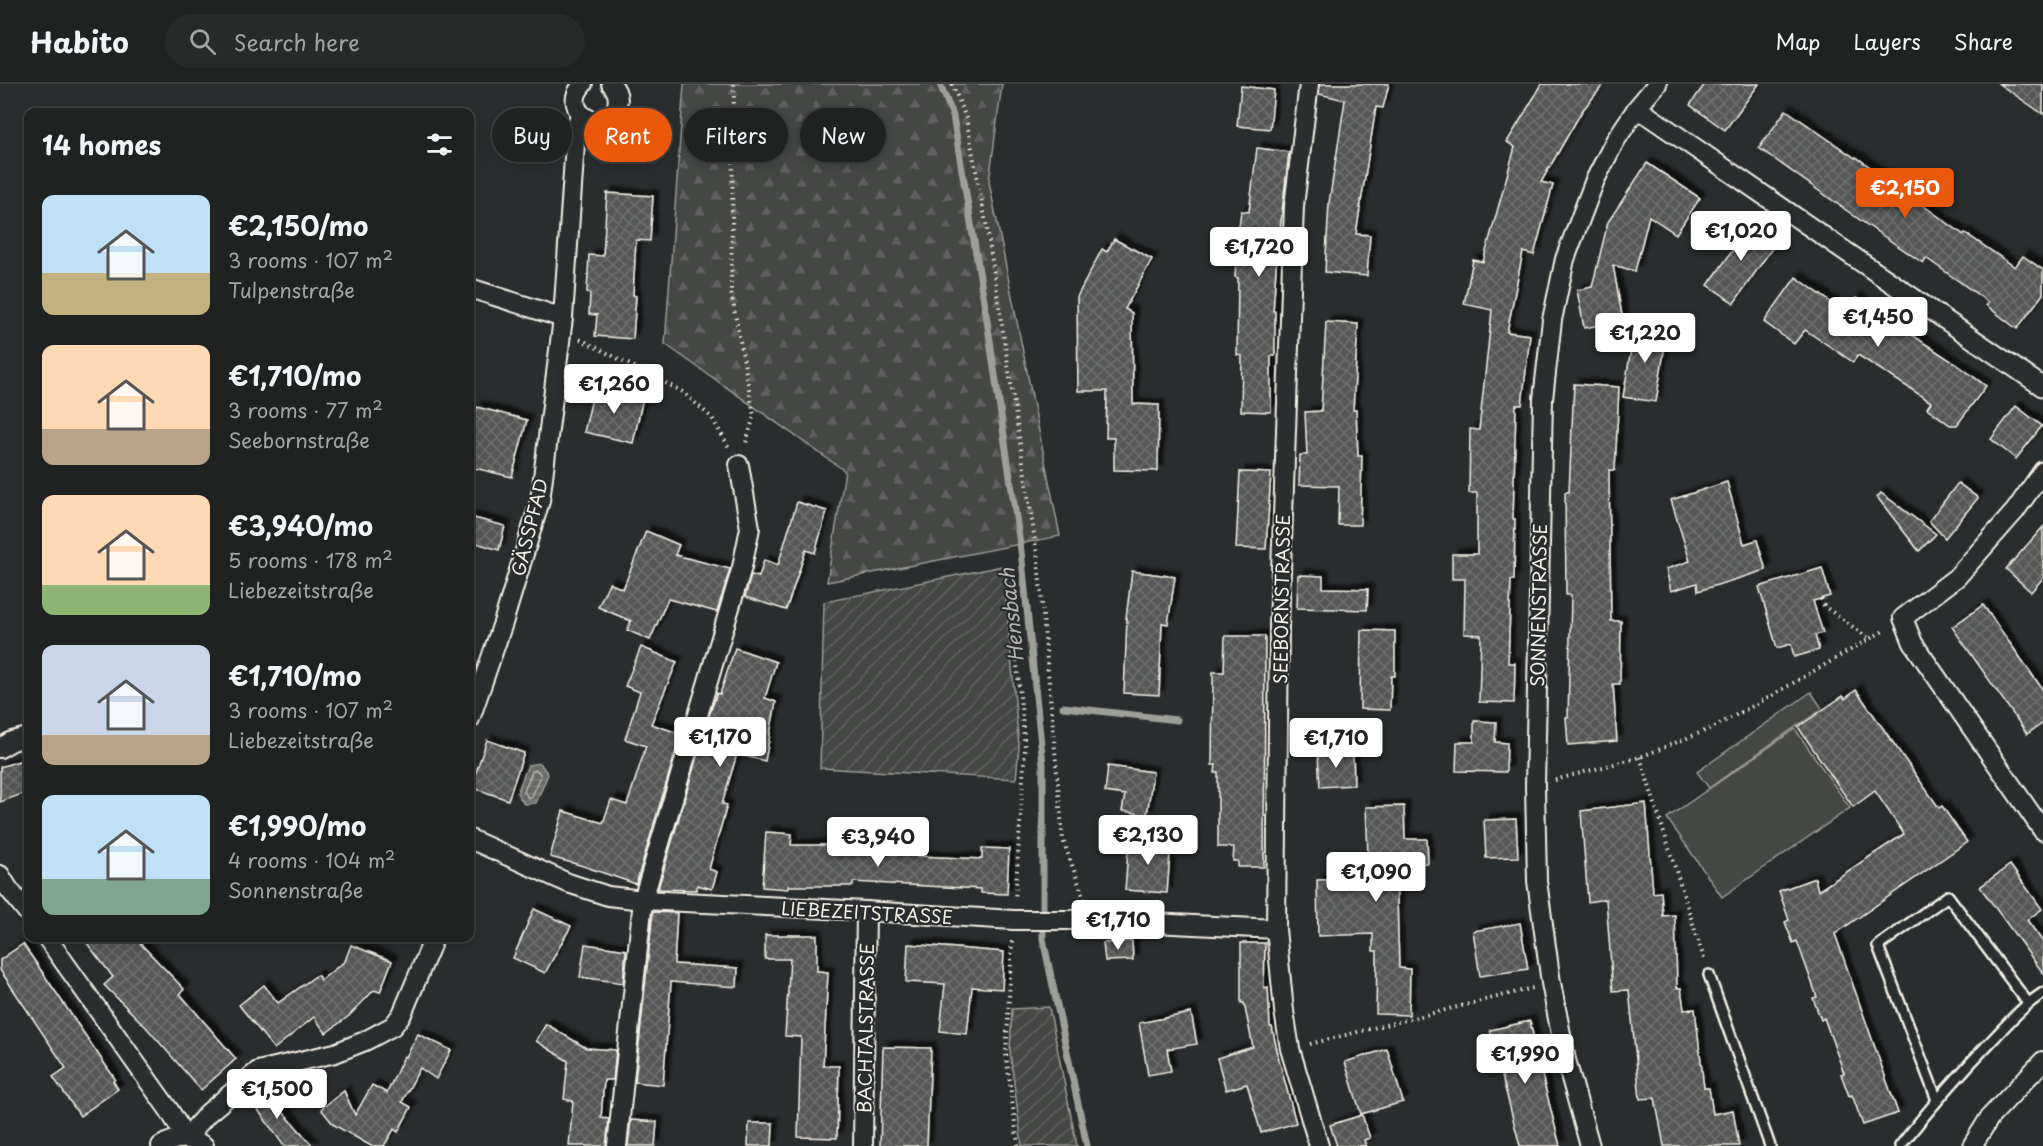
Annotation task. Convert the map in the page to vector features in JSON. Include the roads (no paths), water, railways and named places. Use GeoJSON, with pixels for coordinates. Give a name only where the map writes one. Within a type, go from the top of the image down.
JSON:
{"type":"FeatureCollection","features":[{"type":"Feature","properties":{"kind":"street","name":"GÄSSPFAD"},"geometry":{"type":"LineString","coordinates":[[474,707],[540,501],[563,318],[576,129],[580,114],[575,97],[583,84]]}},
{"type":"Feature","properties":{"kind":"street"},"geometry":{"type":"LineString","coordinates":[[580,114],[586,119],[595,121],[610,117],[618,102],[617,94],[611,84]]}},
{"type":"Feature","properties":{"kind":"street","name":"SEEBORNSTRASSE"},"geometry":{"type":"LineString","coordinates":[[1309,84],[1293,206],[1279,627],[1276,929],[1290,1049],[1319,1146]]}},
{"type":"Feature","properties":{"kind":"street","name":"SONNENSTRASSE"},"geometry":{"type":"LineString","coordinates":[[1590,1146],[1566,1060],[1551,983],[1537,881],[1535,786],[1543,399],[1552,320],[1565,259],[1595,180],[1615,141],[1637,108],[1657,84]]}},
{"type":"Feature","properties":{"kind":"street"},"geometry":{"type":"LineString","coordinates":[[1637,108],[2043,387]]}},
{"type":"Feature","properties":{"kind":"street"},"geometry":{"type":"LineString","coordinates":[[474,289],[563,318]]}},
{"type":"Feature","properties":{"kind":"street"},"geometry":{"type":"LineString","coordinates":[[617,1146],[643,900],[742,567],[750,528],[739,465]]}},
{"type":"Feature","properties":{"kind":"street"},"geometry":{"type":"LineString","coordinates":[[2043,471],[2015,511],[1958,577],[1904,618],[1913,643],[2043,831]]}},
{"type":"Feature","properties":{"kind":"street"},"geometry":{"type":"LineString","coordinates":[[0,748],[24,737]]}},
{"type":"Feature","properties":{"kind":"street","name":"LIEBEZEITSTRASSE"},"geometry":{"type":"LineString","coordinates":[[474,841],[568,883],[608,896],[643,900],[1014,920],[1091,920],[1276,929]]}},
{"type":"Feature","properties":{"kind":"street"},"geometry":{"type":"LineString","coordinates":[[0,875],[24,908]]}},
{"type":"Feature","properties":{"kind":"street","name":"BACHTALSTRASSE"},"geometry":{"type":"LineString","coordinates":[[864,1146],[866,911]]}},
{"type":"Feature","properties":{"kind":"street"},"geometry":{"type":"LineString","coordinates":[[50,942],[170,1110],[186,1138]]}},
{"type":"Feature","properties":{"kind":"street"},"geometry":{"type":"LineString","coordinates":[[186,1138],[207,1113],[258,1071],[335,1053],[393,1026],[402,1014],[432,942]]}},
{"type":"Feature","properties":{"kind":"street"},"geometry":{"type":"LineString","coordinates":[[1972,1146],[1990,1118],[2043,1061]]}},
{"type":"Feature","properties":{"kind":"street"},"geometry":{"type":"LineString","coordinates":[[161,1146],[172,1140],[186,1138],[195,1140],[204,1146]]}},
{"type":"Feature","properties":{"kind":"lane"},"geometry":{"type":"LineString","coordinates":[[1937,1100],[1878,946],[1948,896],[2028,1003]]}},
{"type":"Feature","properties":{"kind":"lane"},"geometry":{"type":"LineString","coordinates":[[1709,975],[1770,1146]]}},
{"type":"Feature","properties":{"kind":"lane"},"geometry":{"type":"LineString","coordinates":[[1900,1146],[1937,1100],[2028,1003],[2043,993]]}},
{"type":"Feature","properties":{"kind":"water"},"geometry":{"type":"Polygon","coordinates":[[[540,763],[548,774],[536,803],[524,804],[517,793],[528,765],[540,763]]]}},
{"type":"Feature","properties":{"kind":"waterway","name":"Hensbach"},"geometry":{"type":"LineString","coordinates":[[940,84],[953,116],[985,307],[1021,551],[1043,764],[1043,939],[1087,1146]]}},
{"type":"Feature","properties":{"kind":"waterway"},"geometry":{"type":"LineString","coordinates":[[1063,707],[1177,720]]}}]}
